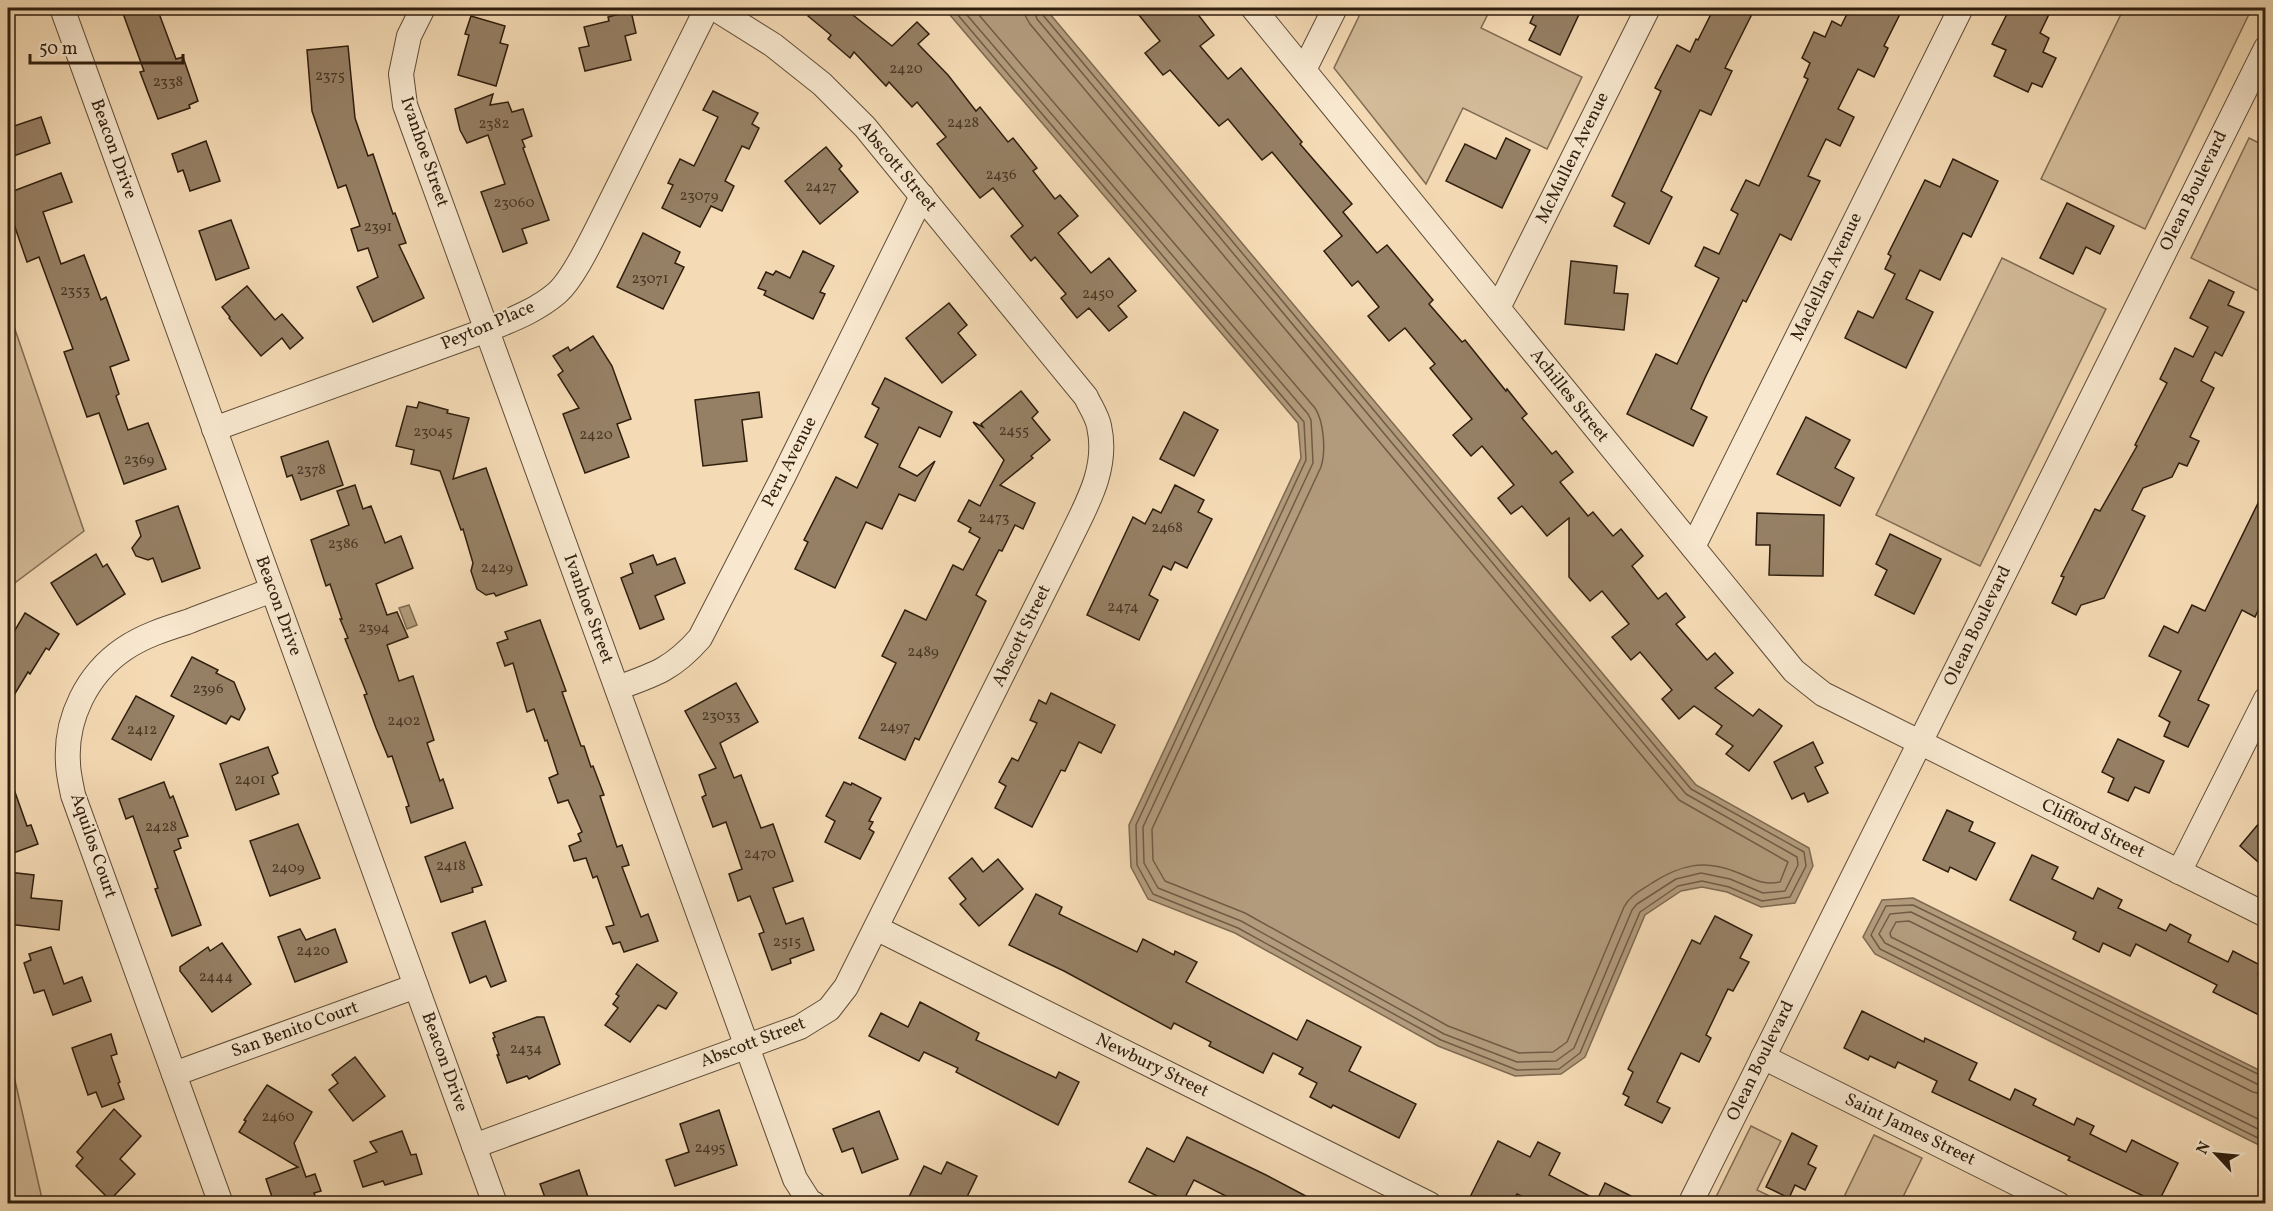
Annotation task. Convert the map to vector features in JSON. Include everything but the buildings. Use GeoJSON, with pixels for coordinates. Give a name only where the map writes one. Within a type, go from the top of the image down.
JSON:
{"type":"FeatureCollection","features":[{"type":"Feature","properties":{"kind":"street","name":"Beacon Drive"},"geometry":{"type":"LineString","coordinates":[[62,8],[495,1203]]}},
{"type":"Feature","properties":{"kind":"street","name":"Ivanhoe Street"},"geometry":{"type":"LineString","coordinates":[[423,8],[409,36],[400,74],[405,105],[795,1179],[809,1201],[814,1203]]}},
{"type":"Feature","properties":{"kind":"street","name":"Peyton Place"},"geometry":{"type":"LineString","coordinates":[[214,429],[487,330],[530,311],[558,292],[582,257],[598,227],[707,8]]}},
{"type":"Feature","properties":{"kind":"street","name":"Abscott Street"},"geometry":{"type":"LineString","coordinates":[[474,1146],[805,1025],[829,1009],[846,987],[1093,491],[1103,457],[1099,425],[1086,397],[865,128],[822,84],[773,45],[714,8]]}},
{"type":"Feature","properties":{"kind":"street","name":"Achilles Street"},"geometry":{"type":"LineString","coordinates":[[1253,8],[1794,671],[1823,694],[1920,742]]}},
{"type":"Feature","properties":{"kind":"street"},"geometry":{"type":"LineString","coordinates":[[1304,70],[1335,8]]}},
{"type":"Feature","properties":{"kind":"street","name":"McMullen Avenue"},"geometry":{"type":"LineString","coordinates":[[1498,308],[1648,8]]}},
{"type":"Feature","properties":{"kind":"street","name":"Maclellan Avenue"},"geometry":{"type":"LineString","coordinates":[[1693,547],[1962,8]]}},
{"type":"Feature","properties":{"kind":"street","name":"Olean Boulevard"},"geometry":{"type":"LineString","coordinates":[[1690,1203],[2265,48]]}},
{"type":"Feature","properties":{"kind":"street","name":"Peru Avenue"},"geometry":{"type":"LineString","coordinates":[[617,688],[661,672],[685,655],[700,638],[922,196]]}},
{"type":"Feature","properties":{"kind":"street","name":"Aquilos Court"},"geometry":{"type":"LineString","coordinates":[[221,1203],[73,795],[68,763],[70,731],[77,707],[88,685],[104,665],[123,649],[150,635],[272,590]]}},
{"type":"Feature","properties":{"kind":"street"},"geometry":{"type":"LineString","coordinates":[[2179,872],[2265,699]]}},
{"type":"Feature","properties":{"kind":"street","name":"Clifford Street"},"geometry":{"type":"LineString","coordinates":[[1920,742],[2265,915]]}},
{"type":"Feature","properties":{"kind":"street","name":"Newbury Street"},"geometry":{"type":"LineString","coordinates":[[876,928],[1429,1203]]}},
{"type":"Feature","properties":{"kind":"street","name":"San Benito Court"},"geometry":{"type":"LineString","coordinates":[[174,1074],[416,986]]}},
{"type":"Feature","properties":{"kind":"street","name":"Saint James Street"},"geometry":{"type":"LineString","coordinates":[[1763,1057],[2058,1203]]}},
{"type":"Feature","properties":{"kind":"shaded area"},"geometry":{"type":"Polygon","coordinates":[[[1363,8],[1491,8],[1481,28],[1582,77],[1547,149],[1463,108],[1426,184],[1334,68],[1363,8]]]}},
{"type":"Feature","properties":{"kind":"shaded area"},"geometry":{"type":"Polygon","coordinates":[[[2124,8],[2252,8],[2145,229],[2041,179],[2124,8]]]}},
{"type":"Feature","properties":{"kind":"shaded area"},"geometry":{"type":"Polygon","coordinates":[[[2249,138],[2265,146],[2265,294],[2191,258],[2249,138]]]}},
{"type":"Feature","properties":{"kind":"shaded area"},"geometry":{"type":"Polygon","coordinates":[[[2002,258],[2106,309],[1980,566],[1876,515],[2002,258]]]}},
{"type":"Feature","properties":{"kind":"shaded area"},"geometry":{"type":"Polygon","coordinates":[[[8,309],[84,531],[8,588],[8,309]]]}},
{"type":"Feature","properties":{"kind":"shaded area"},"geometry":{"type":"Polygon","coordinates":[[[8,1050],[43,1203],[8,1203],[8,1050]]]}},
{"type":"Feature","properties":{"kind":"shaded area"},"geometry":{"type":"Polygon","coordinates":[[[1751,1126],[1781,1141],[1757,1190],[1784,1203],[1713,1203],[1751,1126]]]}},
{"type":"Feature","properties":{"kind":"shaded area"},"geometry":{"type":"Polygon","coordinates":[[[1874,1135],[1922,1158],[1900,1203],[1841,1203],[1874,1135]]]}},
{"type":"Feature","properties":{"kind":"water"},"geometry":{"type":"Polygon","coordinates":[[[944,8],[1045,8],[1696,785],[1809,848],[1813,866],[1795,903],[1761,907],[1727,892],[1702,887],[1681,891],[1645,915],[1585,1057],[1561,1074],[1515,1076],[1438,1046],[1235,933],[1148,899],[1131,867],[1129,825],[1301,458],[1298,423],[944,8]]]}},
{"type":"Feature","properties":{"kind":"water"},"geometry":{"type":"Polygon","coordinates":[[[409,605],[417,625],[407,629],[399,608],[409,605]]]}},
{"type":"Feature","properties":{"kind":"water"},"geometry":{"type":"Polygon","coordinates":[[[1913,898],[2265,1073],[2265,1148],[1875,954],[1863,937],[1882,900],[1913,898]]]}}]}
